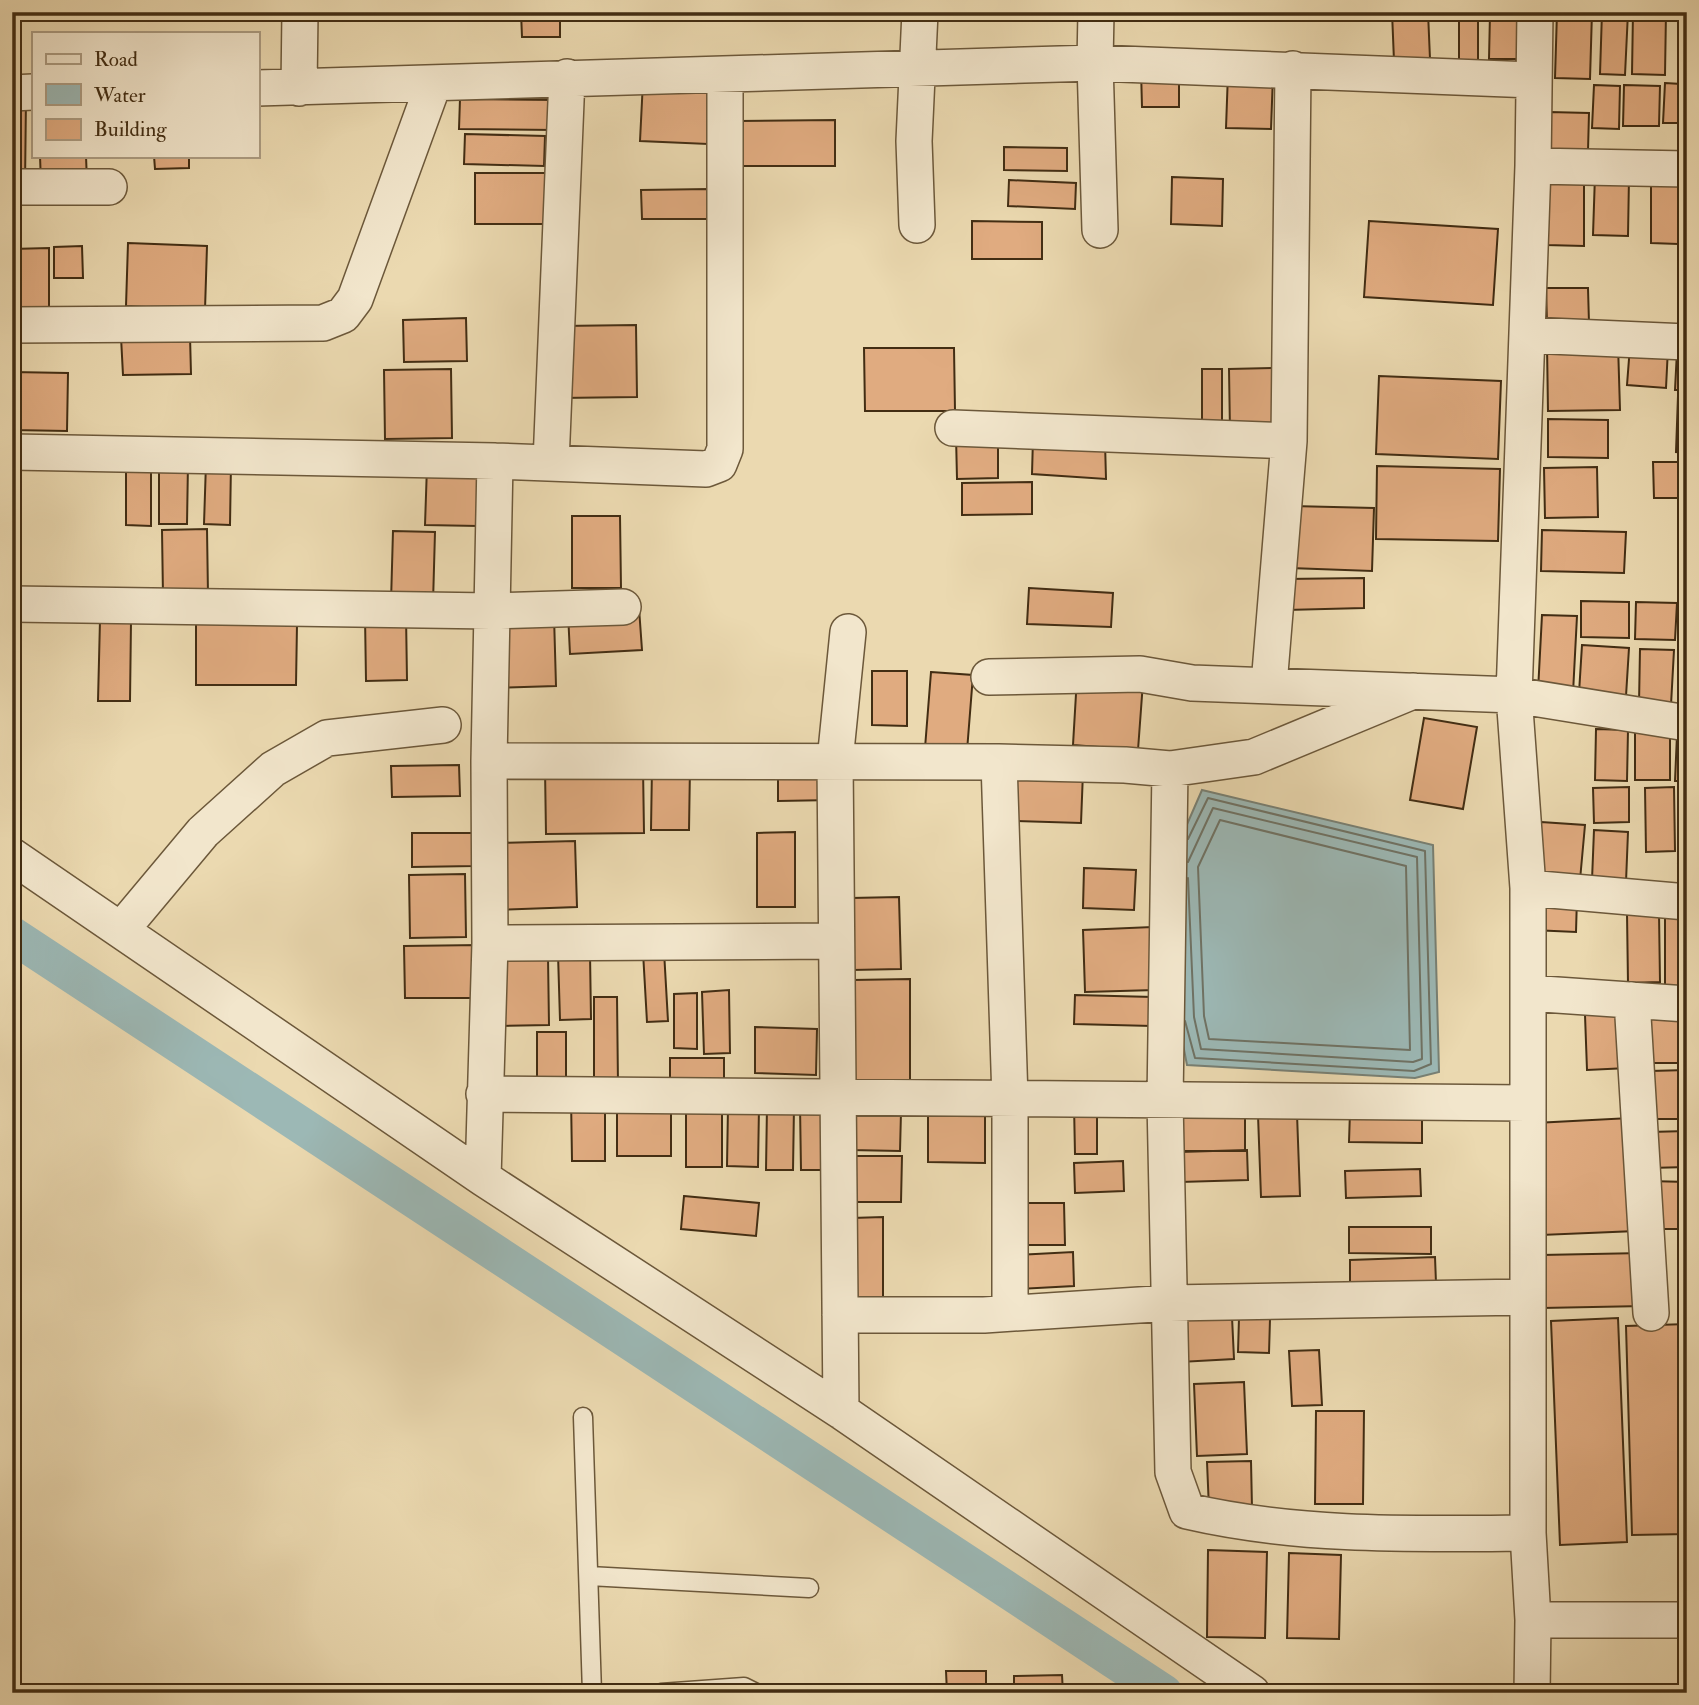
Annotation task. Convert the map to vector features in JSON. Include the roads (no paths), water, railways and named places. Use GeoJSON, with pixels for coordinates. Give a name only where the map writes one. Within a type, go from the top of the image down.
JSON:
{"type":"FeatureCollection","features":[{"type":"Feature","properties":{"kind":"street"},"geometry":{"type":"LineString","coordinates":[[299,88],[300,12]]}},
{"type":"Feature","properties":{"kind":"street"},"geometry":{"type":"LineString","coordinates":[[917,225],[914,141],[920,12]]}},
{"type":"Feature","properties":{"kind":"street"},"geometry":{"type":"LineString","coordinates":[[1096,12],[1100,230]]}},
{"type":"Feature","properties":{"kind":"street"},"geometry":{"type":"LineString","coordinates":[[1532,1693],[1534,1620],[1528,1533],[1528,888],[1514,695],[1533,166],[1532,80],[1535,12]]}},
{"type":"Feature","properties":{"kind":"street"},"geometry":{"type":"LineString","coordinates":[[259,88],[433,85],[567,77],[725,75],[918,66],[1095,63],[1532,80]]}},
{"type":"Feature","properties":{"kind":"street"},"geometry":{"type":"LineString","coordinates":[[1269,685],[1289,441],[1293,69]]}},
{"type":"Feature","properties":{"kind":"street"},"geometry":{"type":"LineString","coordinates":[[12,452],[495,461],[706,469],[719,464],[725,449],[725,75]]}},
{"type":"Feature","properties":{"kind":"street"},"geometry":{"type":"LineString","coordinates":[[551,463],[567,77]]}},
{"type":"Feature","properties":{"kind":"street"},"geometry":{"type":"LineString","coordinates":[[12,325],[323,323],[342,315],[355,299],[433,85]]}},
{"type":"Feature","properties":{"kind":"street"},"geometry":{"type":"LineString","coordinates":[[12,93],[32,92]]}},
{"type":"Feature","properties":{"kind":"street"},"geometry":{"type":"LineString","coordinates":[[1533,166],[1687,169]]}},
{"type":"Feature","properties":{"kind":"street"},"geometry":{"type":"LineString","coordinates":[[12,187],[109,187]]}},
{"type":"Feature","properties":{"kind":"street"},"geometry":{"type":"LineString","coordinates":[[1527,335],[1687,342]]}},
{"type":"Feature","properties":{"kind":"street"},"geometry":{"type":"LineString","coordinates":[[953,428],[1289,441]]}},
{"type":"Feature","properties":{"kind":"street"},"geometry":{"type":"LineString","coordinates":[[483,1178],[490,943],[489,761],[495,461]]}},
{"type":"Feature","properties":{"kind":"street"},"geometry":{"type":"LineString","coordinates":[[12,604],[491,611],[623,607]]}},
{"type":"Feature","properties":{"kind":"street"},"geometry":{"type":"LineString","coordinates":[[841,1411],[835,761],[848,632]]}},
{"type":"Feature","properties":{"kind":"street"},"geometry":{"type":"LineString","coordinates":[[989,677],[1140,674],[1192,683],[1514,695],[1687,723]]}},
{"type":"Feature","properties":{"kind":"street"},"geometry":{"type":"LineString","coordinates":[[489,761],[999,762],[1170,769],[1254,757],[1413,691]]}},
{"type":"Feature","properties":{"kind":"street"},"geometry":{"type":"LineString","coordinates":[[121,930],[203,832],[273,769],[327,738],[443,725]]}},
{"type":"Feature","properties":{"kind":"street"},"geometry":{"type":"LineString","coordinates":[[999,762],[1010,1099],[1010,1313]]}},
{"type":"Feature","properties":{"kind":"street"},"geometry":{"type":"LineString","coordinates":[[1170,769],[1165,1101],[1173,1472],[1186,1511],[1269,1527],[1373,1534],[1528,1533]]}},
{"type":"Feature","properties":{"kind":"street"},"geometry":{"type":"LineString","coordinates":[[12,856],[483,1178],[841,1411],[1252,1693]]}},
{"type":"Feature","properties":{"kind":"street"},"geometry":{"type":"LineString","coordinates":[[1528,888],[1687,902]]}},
{"type":"Feature","properties":{"kind":"street"},"geometry":{"type":"LineString","coordinates":[[490,943],[836,942]]}},
{"type":"Feature","properties":{"kind":"street"},"geometry":{"type":"LineString","coordinates":[[1528,993],[1687,1004]]}},
{"type":"Feature","properties":{"kind":"street"},"geometry":{"type":"LineString","coordinates":[[1632,1000],[1651,1313]]}},
{"type":"Feature","properties":{"kind":"street"},"geometry":{"type":"LineString","coordinates":[[484,1094],[1528,1103]]}},
{"type":"Feature","properties":{"kind":"street"},"geometry":{"type":"LineString","coordinates":[[840,1315],[1010,1313],[1170,1303],[1528,1297]]}},
{"type":"Feature","properties":{"kind":"street"},"geometry":{"type":"LineString","coordinates":[[1534,1620],[1687,1620]]}},
{"type":"Feature","properties":{"kind":"lane"},"geometry":{"type":"LineString","coordinates":[[583,1417],[592,1693]]}},
{"type":"Feature","properties":{"kind":"lane"},"geometry":{"type":"LineString","coordinates":[[589,1576],[809,1588]]}},
{"type":"Feature","properties":{"kind":"lane"},"geometry":{"type":"LineString","coordinates":[[661,1693],[744,1687],[756,1693]]}},
{"type":"Feature","properties":{"kind":"water"},"geometry":{"type":"Polygon","coordinates":[[[1202,790],[1433,845],[1439,1072],[1415,1078],[1187,1065],[1178,1019],[1171,861],[1202,790]]]}},
{"type":"Feature","properties":{"kind":"waterway"},"geometry":{"type":"LineString","coordinates":[[12,935],[1164,1693]]}}]}
